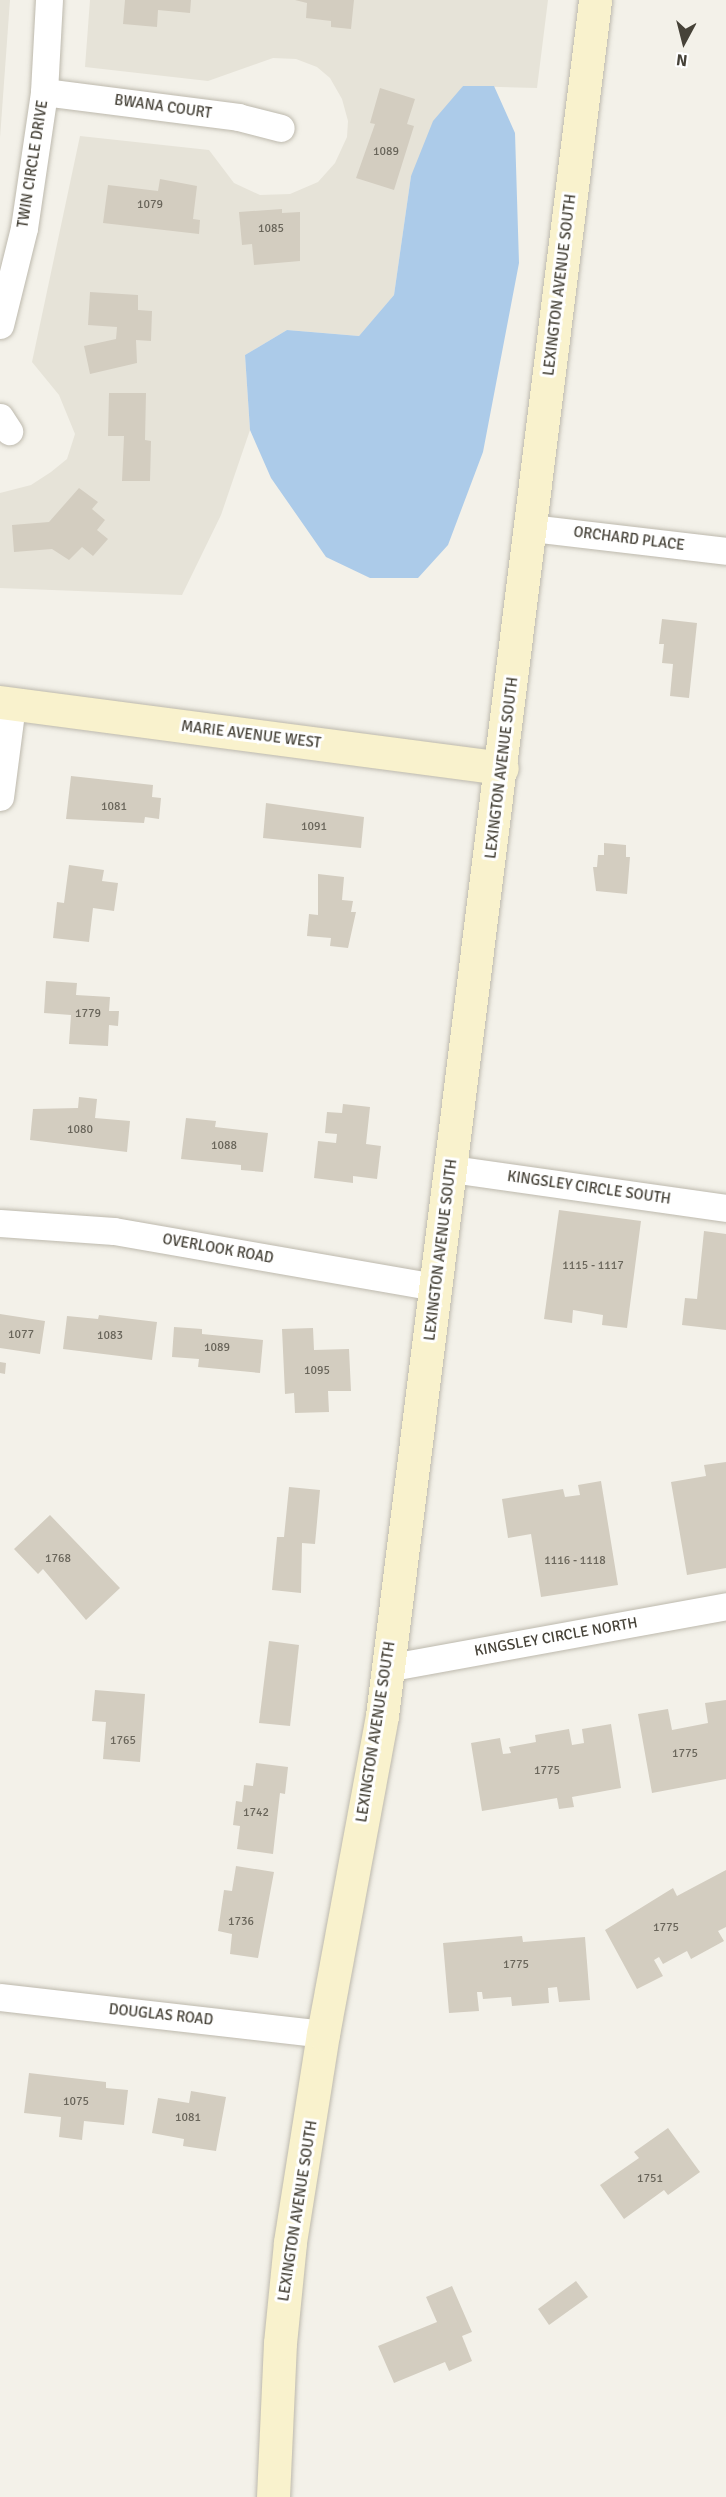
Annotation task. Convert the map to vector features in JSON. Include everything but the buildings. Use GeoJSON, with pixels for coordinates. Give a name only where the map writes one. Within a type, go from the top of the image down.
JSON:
{"type":"FeatureCollection","features":[{"type":"Feature","properties":{"kind":"street","name":"TWIN CIRCLE DRIVE"},"geometry":{"type":"LineString","coordinates":[[0,325],[24,228],[44,92],[49,0]]}},
{"type":"Feature","properties":{"kind":"street","name":"LEXINGTON AVENUE SOUTH"},"geometry":{"type":"LineString","coordinates":[[273,2497],[282,2315],[323,2034],[382,1716],[386,1668],[502,768],[595,0]]}},
{"type":"Feature","properties":{"kind":"street","name":"BWANA COURT"},"geometry":{"type":"LineString","coordinates":[[44,92],[238,117],[281,128]]}},
{"type":"Feature","properties":{"kind":"street","name":"ORCHARD PLACE"},"geometry":{"type":"LineString","coordinates":[[531,528],[726,551]]}},
{"type":"Feature","properties":{"kind":"street","name":"MARIE AVENUE WEST"},"geometry":{"type":"LineString","coordinates":[[6,703],[502,768]]}},
{"type":"Feature","properties":{"kind":"street"},"geometry":{"type":"LineString","coordinates":[[0,797],[6,703]]}},
{"type":"Feature","properties":{"kind":"street","name":"KINGSLEY CIRCLE SOUTH"},"geometry":{"type":"LineString","coordinates":[[452,1169],[726,1208]]}},
{"type":"Feature","properties":{"kind":"street","name":"OVERLOOK ROAD"},"geometry":{"type":"LineString","coordinates":[[0,1223],[114,1231],[435,1287]]}},
{"type":"Feature","properties":{"kind":"street","name":"KINGSLEY CIRCLE NORTH"},"geometry":{"type":"LineString","coordinates":[[386,1668],[726,1606]]}},
{"type":"Feature","properties":{"kind":"street","name":"DOUGLAS ROAD"},"geometry":{"type":"LineString","coordinates":[[0,1997],[323,2034]]}},
{"type":"Feature","properties":{"kind":"shaded area"},"geometry":{"type":"Polygon","coordinates":[[[0,0],[10,0],[0,138],[0,0]]]}},
{"type":"Feature","properties":{"kind":"shaded area"},"geometry":{"type":"Polygon","coordinates":[[[90,0],[548,0],[537,88],[463,86],[411,176],[394,295],[378,314],[359,336],[287,330],[245,355],[250,430],[221,515],[182,595],[0,588],[0,493],[31,485],[51,472],[67,459],[75,434],[59,395],[32,362],[80,136],[209,150],[234,183],[260,195],[290,194],[318,182],[335,163],[347,137],[348,121],[342,99],[330,78],[317,67],[296,59],[273,58],[208,81],[85,67],[90,0]]]}},
{"type":"Feature","properties":{"kind":"water"},"geometry":{"type":"Polygon","coordinates":[[[463,86],[494,86],[515,133],[519,263],[483,452],[448,545],[418,578],[370,578],[326,557],[271,478],[250,430],[245,355],[287,330],[359,336],[394,295],[411,176],[433,121],[463,86]]]}}]}
